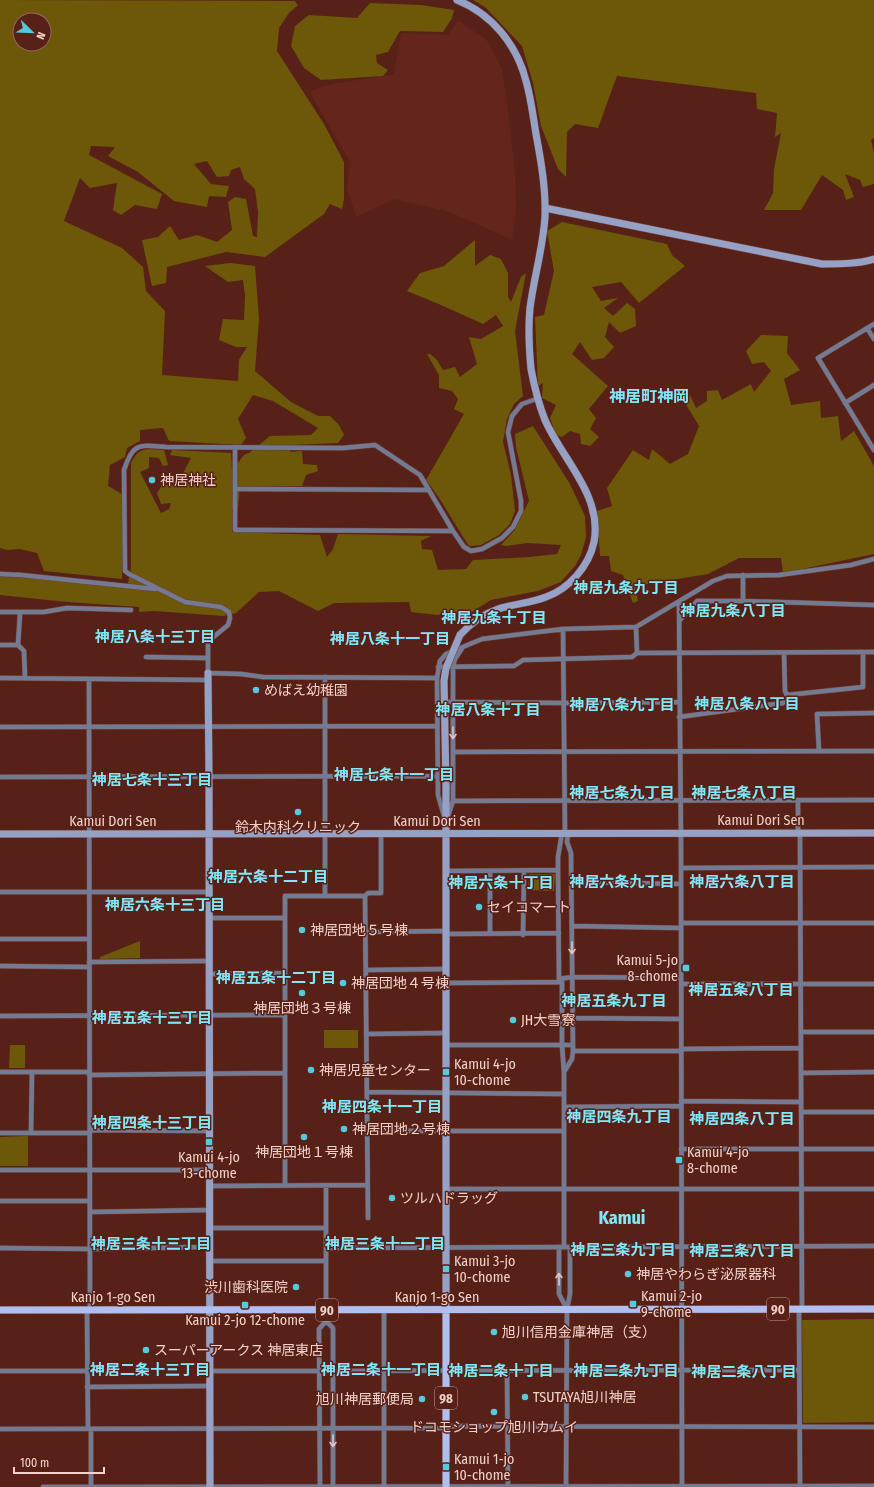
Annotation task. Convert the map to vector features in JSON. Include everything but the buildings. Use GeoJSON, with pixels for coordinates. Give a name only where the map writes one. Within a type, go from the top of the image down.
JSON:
{"type":"FeatureCollection","features":[{"type":"Feature","properties":{"kind":"main road","name":"Kanjo 1-go Sen"},"geometry":{"type":"LineString","coordinates":[[0,1310],[446,1310],[681,1308],[800,1310],[874,1309]]}},
{"type":"Feature","properties":{"kind":"main road","name":"98"},"geometry":{"type":"LineString","coordinates":[[446,1310],[446,1487]]}},
{"type":"Feature","properties":{"kind":"street"},"geometry":{"type":"LineString","coordinates":[[446,1310],[446,787],[444,681],[448,663],[460,634],[473,622],[497,609],[546,597],[561,589],[581,570],[587,561],[594,542],[595,521],[591,505],[581,482],[557,443],[545,419],[533,378],[529,351],[529,329],[545,208],[542,168],[526,81],[522,68],[508,40],[494,24],[467,4],[457,0]]}},
{"type":"Feature","properties":{"kind":"street"},"geometry":{"type":"LineString","coordinates":[[545,208],[822,264],[844,264],[874,259]]}},
{"type":"Feature","properties":{"kind":"street"},"geometry":{"type":"LineString","coordinates":[[874,324],[818,358],[874,450]]}},
{"type":"Feature","properties":{"kind":"street"},"geometry":{"type":"LineString","coordinates":[[867,328],[874,339]]}},
{"type":"Feature","properties":{"kind":"street"},"geometry":{"type":"LineString","coordinates":[[845,403],[874,386]]}},
{"type":"Feature","properties":{"kind":"street"},"geometry":{"type":"LineString","coordinates":[[210,1487],[209,776],[207,658],[208,644],[211,639],[228,626],[230,618],[228,612],[221,607],[185,602],[125,571],[124,470],[128,456],[133,450],[143,445],[343,448],[375,445],[420,475],[453,531],[464,547],[471,551],[482,549],[502,538],[513,527],[521,511],[521,501],[508,432],[512,416],[522,404],[539,398]]}},
{"type":"Feature","properties":{"kind":"street"},"geometry":{"type":"LineString","coordinates":[[235,447],[235,530],[453,531]]}},
{"type":"Feature","properties":{"kind":"street"},"geometry":{"type":"LineString","coordinates":[[236,489],[429,490]]}},
{"type":"Feature","properties":{"kind":"street"},"geometry":{"type":"LineString","coordinates":[[446,822],[438,795],[437,726],[438,667],[440,661],[446,654],[482,639],[563,629],[636,627],[713,581],[727,576],[779,575],[851,565],[874,559]]}},
{"type":"Feature","properties":{"kind":"street"},"geometry":{"type":"LineString","coordinates":[[0,574],[21,574],[158,589]]}},
{"type":"Feature","properties":{"kind":"street"},"geometry":{"type":"LineString","coordinates":[[743,575],[743,601]]}},
{"type":"Feature","properties":{"kind":"street"},"geometry":{"type":"LineString","coordinates":[[680,620],[697,601],[874,605]]}},
{"type":"Feature","properties":{"kind":"street"},"geometry":{"type":"LineString","coordinates":[[679,602],[681,833],[682,1486]]}},
{"type":"Feature","properties":{"kind":"street"},"geometry":{"type":"LineString","coordinates":[[0,612],[44,612],[67,608],[131,610]]}},
{"type":"Feature","properties":{"kind":"street"},"geometry":{"type":"LineString","coordinates":[[20,612],[18,645],[24,652],[25,678]]}},
{"type":"Feature","properties":{"kind":"street"},"geometry":{"type":"LineString","coordinates":[[636,627],[637,653]]}},
{"type":"Feature","properties":{"kind":"street"},"geometry":{"type":"LineString","coordinates":[[563,629],[565,833],[558,857],[560,980],[564,1072],[564,1188],[560,1294],[567,1309]]}},
{"type":"Feature","properties":{"kind":"street"},"geometry":{"type":"LineString","coordinates":[[0,645],[18,645]]}},
{"type":"Feature","properties":{"kind":"street"},"geometry":{"type":"LineString","coordinates":[[446,822],[452,801],[453,666],[458,654],[464,646]]}},
{"type":"Feature","properties":{"kind":"street"},"geometry":{"type":"LineString","coordinates":[[438,667],[514,666],[523,660],[632,657],[637,653],[874,652]]}},
{"type":"Feature","properties":{"kind":"street"},"geometry":{"type":"LineString","coordinates":[[679,717],[783,703],[787,695],[785,690],[784,653]]}},
{"type":"Feature","properties":{"kind":"street"},"geometry":{"type":"LineString","coordinates":[[787,695],[863,687],[863,653]]}},
{"type":"Feature","properties":{"kind":"street"},"geometry":{"type":"LineString","coordinates":[[146,657],[207,658]]}},
{"type":"Feature","properties":{"kind":"street"},"geometry":{"type":"LineString","coordinates":[[0,678],[89,679],[241,674],[263,677],[437,678]]}},
{"type":"Feature","properties":{"kind":"street"},"geometry":{"type":"LineString","coordinates":[[325,677],[325,895]]}},
{"type":"Feature","properties":{"kind":"street"},"geometry":{"type":"LineString","coordinates":[[89,679],[90,1249],[87,1387],[91,1487]]}},
{"type":"Feature","properties":{"kind":"street"},"geometry":{"type":"LineString","coordinates":[[437,702],[680,702]]}},
{"type":"Feature","properties":{"kind":"street"},"geometry":{"type":"LineString","coordinates":[[819,751],[817,714],[874,713]]}},
{"type":"Feature","properties":{"kind":"street"},"geometry":{"type":"LineString","coordinates":[[0,727],[437,726]]}},
{"type":"Feature","properties":{"kind":"street"},"geometry":{"type":"LineString","coordinates":[[453,752],[680,750],[874,751]]}},
{"type":"Feature","properties":{"kind":"street"},"geometry":{"type":"LineString","coordinates":[[0,777],[438,776]]}},
{"type":"Feature","properties":{"kind":"street"},"geometry":{"type":"LineString","coordinates":[[452,801],[680,799],[874,800]]}},
{"type":"Feature","properties":{"kind":"street"},"geometry":{"type":"LineString","coordinates":[[798,800],[800,867],[802,1246],[799,1370],[800,1486]]}},
{"type":"Feature","properties":{"kind":"street"},"geometry":{"type":"LineString","coordinates":[[564,1072],[572,1059],[573,1051],[571,853],[565,833]]}},
{"type":"Feature","properties":{"kind":"street","name":"Kamui Dori Sen"},"geometry":{"type":"LineString","coordinates":[[0,834],[874,834]]}},
{"type":"Feature","properties":{"kind":"street"},"geometry":{"type":"LineString","coordinates":[[285,1185],[285,896],[366,896],[368,893],[381,893],[381,835]]}},
{"type":"Feature","properties":{"kind":"street"},"geometry":{"type":"LineString","coordinates":[[681,868],[874,867]]}},
{"type":"Feature","properties":{"kind":"street"},"geometry":{"type":"LineString","coordinates":[[523,934],[524,870]]}},
{"type":"Feature","properties":{"kind":"street"},"geometry":{"type":"LineString","coordinates":[[446,871],[558,870]]}},
{"type":"Feature","properties":{"kind":"street"},"geometry":{"type":"LineString","coordinates":[[490,871],[490,934]]}},
{"type":"Feature","properties":{"kind":"street"},"geometry":{"type":"LineString","coordinates":[[572,882],[681,884]]}},
{"type":"Feature","properties":{"kind":"street"},"geometry":{"type":"LineString","coordinates":[[0,892],[209,892]]}},
{"type":"Feature","properties":{"kind":"street"},"geometry":{"type":"LineString","coordinates":[[366,896],[368,1218]]}},
{"type":"Feature","properties":{"kind":"street"},"geometry":{"type":"LineString","coordinates":[[209,918],[285,918]]}},
{"type":"Feature","properties":{"kind":"street"},"geometry":{"type":"LineString","coordinates":[[572,926],[874,923]]}},
{"type":"Feature","properties":{"kind":"street"},"geometry":{"type":"LineString","coordinates":[[366,932],[490,934],[559,933]]}},
{"type":"Feature","properties":{"kind":"street"},"geometry":{"type":"LineString","coordinates":[[0,939],[89,939]]}},
{"type":"Feature","properties":{"kind":"street"},"geometry":{"type":"LineString","coordinates":[[0,966],[209,961]]}},
{"type":"Feature","properties":{"kind":"street"},"geometry":{"type":"LineString","coordinates":[[366,970],[446,969]]}},
{"type":"Feature","properties":{"kind":"street"},"geometry":{"type":"LineString","coordinates":[[209,974],[285,973]]}},
{"type":"Feature","properties":{"kind":"street"},"geometry":{"type":"LineString","coordinates":[[446,983],[560,980],[572,977],[681,978]]}},
{"type":"Feature","properties":{"kind":"street"},"geometry":{"type":"LineString","coordinates":[[681,984],[874,984]]}},
{"type":"Feature","properties":{"kind":"street"},"geometry":{"type":"LineString","coordinates":[[0,1016],[285,1015]]}},
{"type":"Feature","properties":{"kind":"street"},"geometry":{"type":"LineString","coordinates":[[572,1018],[681,1019]]}},
{"type":"Feature","properties":{"kind":"street"},"geometry":{"type":"LineString","coordinates":[[801,1032],[874,1032]]}},
{"type":"Feature","properties":{"kind":"street"},"geometry":{"type":"LineString","coordinates":[[366,1034],[446,1033]]}},
{"type":"Feature","properties":{"kind":"street"},"geometry":{"type":"LineString","coordinates":[[446,1045],[573,1045]]}},
{"type":"Feature","properties":{"kind":"street"},"geometry":{"type":"LineString","coordinates":[[573,1051],[801,1048]]}},
{"type":"Feature","properties":{"kind":"street"},"geometry":{"type":"LineString","coordinates":[[0,1072],[209,1074],[285,1073]]}},
{"type":"Feature","properties":{"kind":"street"},"geometry":{"type":"LineString","coordinates":[[32,1072],[32,1133]]}},
{"type":"Feature","properties":{"kind":"street"},"geometry":{"type":"LineString","coordinates":[[801,1073],[874,1072]]}},
{"type":"Feature","properties":{"kind":"street"},"geometry":{"type":"LineString","coordinates":[[367,1092],[564,1094]]}},
{"type":"Feature","properties":{"kind":"street"},"geometry":{"type":"LineString","coordinates":[[564,1107],[801,1102]]}},
{"type":"Feature","properties":{"kind":"street"},"geometry":{"type":"LineString","coordinates":[[801,1112],[874,1112]]}},
{"type":"Feature","properties":{"kind":"street"},"geometry":{"type":"LineString","coordinates":[[0,1133],[209,1131]]}},
{"type":"Feature","properties":{"kind":"street"},"geometry":{"type":"LineString","coordinates":[[367,1131],[564,1131]]}},
{"type":"Feature","properties":{"kind":"street"},"geometry":{"type":"LineString","coordinates":[[681,1149],[874,1149]]}},
{"type":"Feature","properties":{"kind":"street"},"geometry":{"type":"LineString","coordinates":[[0,1170],[209,1170]]}},
{"type":"Feature","properties":{"kind":"street"},"geometry":{"type":"LineString","coordinates":[[209,1186],[367,1185]]}},
{"type":"Feature","properties":{"kind":"street"},"geometry":{"type":"LineString","coordinates":[[320,1487],[319,1329],[326,1321],[326,1186]]}},
{"type":"Feature","properties":{"kind":"street"},"geometry":{"type":"LineString","coordinates":[[446,1189],[874,1189]]}},
{"type":"Feature","properties":{"kind":"street"},"geometry":{"type":"LineString","coordinates":[[0,1201],[90,1201]]}},
{"type":"Feature","properties":{"kind":"street"},"geometry":{"type":"LineString","coordinates":[[90,1212],[209,1210]]}},
{"type":"Feature","properties":{"kind":"street"},"geometry":{"type":"LineString","coordinates":[[209,1228],[326,1228]]}},
{"type":"Feature","properties":{"kind":"street"},"geometry":{"type":"LineString","coordinates":[[326,1248],[681,1248],[874,1246]]}},
{"type":"Feature","properties":{"kind":"street"},"geometry":{"type":"LineString","coordinates":[[0,1248],[90,1249],[209,1247]]}},
{"type":"Feature","properties":{"kind":"street"},"geometry":{"type":"LineString","coordinates":[[566,1487],[567,1309],[570,1294],[570,1247]]}},
{"type":"Feature","properties":{"kind":"street"},"geometry":{"type":"LineString","coordinates":[[209,1261],[326,1261]]}},
{"type":"Feature","properties":{"kind":"street"},"geometry":{"type":"LineString","coordinates":[[384,1310],[384,1487]]}},
{"type":"Feature","properties":{"kind":"street"},"geometry":{"type":"LineString","coordinates":[[326,1321],[333,1328],[333,1487]]}},
{"type":"Feature","properties":{"kind":"street"},"geometry":{"type":"LineString","coordinates":[[507,1370],[508,1486]]}},
{"type":"Feature","properties":{"kind":"street"},"geometry":{"type":"LineString","coordinates":[[209,1371],[799,1370]]}},
{"type":"Feature","properties":{"kind":"street"},"geometry":{"type":"LineString","coordinates":[[0,1371],[87,1371]]}},
{"type":"Feature","properties":{"kind":"street"},"geometry":{"type":"LineString","coordinates":[[87,1387],[209,1386]]}},
{"type":"Feature","properties":{"kind":"street"},"geometry":{"type":"LineString","coordinates":[[0,1429],[385,1428],[508,1426],[567,1428],[874,1427]]}},
{"type":"Feature","properties":{"kind":"street"},"geometry":{"type":"LineString","coordinates":[[43,1487],[874,1486]]}},
{"type":"Feature","properties":{"kind":"shaded area"},"geometry":{"type":"Polygon","coordinates":[[[0,0],[295,1],[298,5],[289,13],[279,28],[277,51],[324,124],[344,162],[344,199],[342,209],[330,204],[324,214],[265,257],[226,252],[167,267],[166,283],[152,286],[142,240],[158,237],[170,226],[179,240],[197,235],[217,242],[232,230],[228,202],[235,197],[246,199],[253,236],[257,237],[258,212],[255,189],[244,179],[240,167],[231,170],[229,176],[217,177],[207,161],[194,164],[211,184],[229,186],[226,197],[209,196],[207,207],[174,201],[138,172],[108,156],[115,147],[91,146],[89,155],[162,194],[157,209],[135,205],[121,215],[113,210],[117,183],[90,188],[80,178],[64,221],[122,248],[143,267],[146,291],[165,311],[162,375],[238,381],[239,360],[247,347],[236,347],[219,340],[223,319],[244,320],[245,296],[243,280],[228,282],[205,266],[230,263],[255,266],[259,319],[255,371],[291,402],[318,416],[330,416],[339,425],[344,435],[338,443],[291,445],[290,452],[302,451],[303,464],[317,465],[318,471],[306,475],[302,486],[240,486],[238,508],[232,509],[232,532],[320,535],[327,557],[333,549],[338,534],[431,536],[421,541],[422,549],[432,550],[438,570],[466,569],[473,560],[557,554],[561,545],[527,543],[506,546],[501,545],[514,531],[529,501],[516,447],[515,434],[533,426],[570,484],[585,516],[586,537],[581,555],[575,566],[561,582],[538,591],[491,600],[467,615],[445,613],[438,615],[411,612],[409,602],[334,603],[318,611],[279,591],[259,592],[236,613],[224,616],[154,611],[139,612],[139,607],[67,602],[0,595],[0,577],[21,577],[127,588],[131,568],[131,463],[140,451],[148,449],[164,450],[168,465],[163,466],[159,458],[149,457],[149,468],[140,472],[161,513],[169,509],[171,503],[161,504],[157,493],[162,485],[177,485],[191,458],[170,455],[172,450],[231,453],[232,470],[244,455],[249,453],[270,436],[311,435],[318,428],[273,401],[253,395],[238,419],[246,438],[241,445],[169,441],[163,428],[140,430],[140,441],[127,448],[125,457],[110,465],[108,486],[122,494],[122,579],[44,571],[37,553],[20,549],[7,550],[0,548],[0,0]]]}},
{"type":"Feature","properties":{"kind":"shaded area"},"geometry":{"type":"Polygon","coordinates":[[[473,0],[874,0],[874,138],[871,140],[874,153],[874,184],[863,187],[860,180],[845,174],[854,197],[846,200],[843,190],[822,175],[801,210],[764,210],[773,193],[774,169],[781,133],[775,137],[777,113],[757,109],[756,93],[617,76],[598,128],[575,124],[567,132],[566,177],[558,169],[541,126],[533,83],[522,46],[485,7],[473,0]]]}},
{"type":"Feature","properties":{"kind":"shaded area"},"geometry":{"type":"Polygon","coordinates":[[[370,3],[421,5],[454,10],[452,18],[443,32],[400,31],[388,52],[376,55],[377,63],[388,70],[383,76],[321,80],[304,68],[291,46],[295,26],[309,15],[357,18],[370,3]]]}},
{"type":"Feature","properties":{"kind":"shaded area"},"geometry":{"type":"Polygon","coordinates":[[[458,21],[486,39],[502,69],[515,174],[516,206],[512,240],[450,212],[394,199],[356,217],[347,188],[350,162],[309,91],[333,84],[394,74],[401,33],[448,35],[458,21]]]}},
{"type":"Feature","properties":{"kind":"shaded area"},"geometry":{"type":"Polygon","coordinates":[[[562,222],[667,244],[672,255],[685,266],[639,303],[621,282],[592,287],[601,301],[618,298],[604,308],[613,316],[627,303],[635,309],[636,326],[620,333],[609,322],[605,337],[614,347],[604,358],[592,360],[580,342],[572,354],[608,386],[589,409],[596,418],[590,429],[599,437],[590,446],[581,444],[580,434],[570,431],[562,437],[556,435],[550,418],[556,405],[542,398],[543,383],[538,386],[535,317],[544,315],[554,271],[547,231],[562,222]]]}},
{"type":"Feature","properties":{"kind":"shaded area"},"geometry":{"type":"Polygon","coordinates":[[[475,240],[475,266],[490,255],[501,259],[508,273],[508,297],[511,302],[521,277],[526,273],[515,331],[523,396],[514,404],[507,419],[503,442],[511,475],[515,511],[510,524],[499,535],[481,545],[469,546],[438,496],[426,480],[464,414],[454,409],[458,399],[452,391],[439,388],[439,375],[427,354],[430,354],[437,360],[443,370],[455,367],[460,377],[477,364],[469,337],[481,339],[503,326],[496,315],[483,324],[407,291],[420,273],[444,266],[475,240]]]}},
{"type":"Feature","properties":{"kind":"shaded area"},"geometry":{"type":"Polygon","coordinates":[[[761,335],[788,336],[787,353],[800,370],[784,379],[791,405],[820,401],[821,418],[838,416],[841,441],[854,431],[874,466],[874,554],[783,573],[781,558],[739,558],[708,574],[635,586],[638,601],[633,603],[623,575],[611,571],[609,556],[600,556],[597,511],[612,506],[607,488],[633,450],[649,460],[652,449],[670,464],[688,454],[699,426],[682,398],[690,395],[696,408],[707,401],[707,391],[718,390],[722,400],[751,384],[754,392],[771,371],[764,362],[752,364],[746,351],[761,335]]]}},
{"type":"Feature","properties":{"kind":"shaded area"},"geometry":{"type":"Polygon","coordinates":[[[529,874],[555,874],[554,891],[528,890],[529,874]]]}},
{"type":"Feature","properties":{"kind":"shaded area"},"geometry":{"type":"Polygon","coordinates":[[[140,941],[140,958],[100,959],[100,957],[140,941]]]}},
{"type":"Feature","properties":{"kind":"shaded area"},"geometry":{"type":"Polygon","coordinates":[[[324,1030],[358,1030],[358,1048],[324,1048],[324,1030]]]}},
{"type":"Feature","properties":{"kind":"shaded area"},"geometry":{"type":"Polygon","coordinates":[[[10,1045],[25,1045],[25,1068],[9,1068],[10,1045]]]}},
{"type":"Feature","properties":{"kind":"shaded area"},"geometry":{"type":"Polygon","coordinates":[[[28,1136],[28,1166],[0,1166],[0,1137],[28,1136]]]}},
{"type":"Feature","properties":{"kind":"shaded area"},"geometry":{"type":"Polygon","coordinates":[[[874,1319],[874,1422],[803,1423],[802,1320],[874,1319]]]}},
{"type":"Feature","properties":{"kind":"place","name":"神居神社"},"geometry":{"type":"Point","coordinates":[152,480]}},
{"type":"Feature","properties":{"kind":"place","name":"めばえ幼稚園"},"geometry":{"type":"Point","coordinates":[256,690]}},
{"type":"Feature","properties":{"kind":"place","name":"鈴木内科クリニック"},"geometry":{"type":"Point","coordinates":[298,812]}},
{"type":"Feature","properties":{"kind":"place","name":"セイコマート"},"geometry":{"type":"Point","coordinates":[479,907]}},
{"type":"Feature","properties":{"kind":"place","name":"神居団地５号棟"},"geometry":{"type":"Point","coordinates":[302,930]}},
{"type":"Feature","properties":{"kind":"place","name":"Kamui 5-jo 8-chome"},"geometry":{"type":"Point","coordinates":[686,968]}},
{"type":"Feature","properties":{"kind":"place","name":"神居団地４号棟"},"geometry":{"type":"Point","coordinates":[343,983]}},
{"type":"Feature","properties":{"kind":"place","name":"神居団地３号棟"},"geometry":{"type":"Point","coordinates":[302,993]}},
{"type":"Feature","properties":{"kind":"place","name":"JH大雪寮"},"geometry":{"type":"Point","coordinates":[513,1020]}},
{"type":"Feature","properties":{"kind":"place","name":"神居児童センター"},"geometry":{"type":"Point","coordinates":[311,1070]}},
{"type":"Feature","properties":{"kind":"place","name":"Kamui 4-jo 10-chome"},"geometry":{"type":"Point","coordinates":[446,1072]}},
{"type":"Feature","properties":{"kind":"place","name":"神居団地２号棟"},"geometry":{"type":"Point","coordinates":[344,1129]}},
{"type":"Feature","properties":{"kind":"place","name":"神居団地１号棟"},"geometry":{"type":"Point","coordinates":[304,1137]}},
{"type":"Feature","properties":{"kind":"place","name":"Kamui 4-jo 13-chome"},"geometry":{"type":"Point","coordinates":[209,1142]}},
{"type":"Feature","properties":{"kind":"place","name":"Kamui 4-jo 8-chome"},"geometry":{"type":"Point","coordinates":[679,1160]}},
{"type":"Feature","properties":{"kind":"place","name":"ツルハドラッグ"},"geometry":{"type":"Point","coordinates":[392,1198]}},
{"type":"Feature","properties":{"kind":"place","name":"Kamui 3-jo 10-chome"},"geometry":{"type":"Point","coordinates":[446,1269]}},
{"type":"Feature","properties":{"kind":"place","name":"神居やわらぎ泌尿器科"},"geometry":{"type":"Point","coordinates":[628,1274]}},
{"type":"Feature","properties":{"kind":"place","name":"渋川歯科医院"},"geometry":{"type":"Point","coordinates":[296,1287]}},
{"type":"Feature","properties":{"kind":"place","name":"Kamui 2-jo 9-chome"},"geometry":{"type":"Point","coordinates":[633,1304]}},
{"type":"Feature","properties":{"kind":"place","name":"Kamui 2-jo 12-chome"},"geometry":{"type":"Point","coordinates":[245,1305]}},
{"type":"Feature","properties":{"kind":"place","name":"旭川信用金庫神居（支）"},"geometry":{"type":"Point","coordinates":[494,1332]}},
{"type":"Feature","properties":{"kind":"place","name":"スーパーアークス 神居東店"},"geometry":{"type":"Point","coordinates":[146,1350]}},
{"type":"Feature","properties":{"kind":"place","name":"TSUTAYA旭川神居"},"geometry":{"type":"Point","coordinates":[525,1397]}},
{"type":"Feature","properties":{"kind":"place","name":"旭川神居郵便局"},"geometry":{"type":"Point","coordinates":[422,1399]}},
{"type":"Feature","properties":{"kind":"place","name":"ドコモショップ旭川カムイ"},"geometry":{"type":"Point","coordinates":[494,1412]}},
{"type":"Feature","properties":{"kind":"place","name":"Kamui 1-jo 10-chome"},"geometry":{"type":"Point","coordinates":[446,1467]}},
{"type":"Feature","properties":{"kind":"district","name":"神居町神岡"},"geometry":{"type":"Point","coordinates":[649,396]}},
{"type":"Feature","properties":{"kind":"district","name":"神居九条九丁目"},"geometry":{"type":"Point","coordinates":[626,588]}},
{"type":"Feature","properties":{"kind":"district","name":"神居九条八丁目"},"geometry":{"type":"Point","coordinates":[733,611]}},
{"type":"Feature","properties":{"kind":"district","name":"神居九条十丁目"},"geometry":{"type":"Point","coordinates":[494,618]}},
{"type":"Feature","properties":{"kind":"district","name":"神居八条十三丁目"},"geometry":{"type":"Point","coordinates":[155,637]}},
{"type":"Feature","properties":{"kind":"district","name":"神居八条十一丁目"},"geometry":{"type":"Point","coordinates":[390,639]}},
{"type":"Feature","properties":{"kind":"district","name":"神居八条八丁目"},"geometry":{"type":"Point","coordinates":[747,704]}},
{"type":"Feature","properties":{"kind":"district","name":"神居八条九丁目"},"geometry":{"type":"Point","coordinates":[622,705]}},
{"type":"Feature","properties":{"kind":"district","name":"神居八条十丁目"},"geometry":{"type":"Point","coordinates":[488,710]}},
{"type":"Feature","properties":{"kind":"district","name":"神居七条十一丁目"},"geometry":{"type":"Point","coordinates":[394,775]}},
{"type":"Feature","properties":{"kind":"district","name":"神居七条十三丁目"},"geometry":{"type":"Point","coordinates":[152,780]}},
{"type":"Feature","properties":{"kind":"district","name":"神居七条九丁目"},"geometry":{"type":"Point","coordinates":[622,793]}},
{"type":"Feature","properties":{"kind":"district","name":"神居七条八丁目"},"geometry":{"type":"Point","coordinates":[744,793]}},
{"type":"Feature","properties":{"kind":"district","name":"神居六条十二丁目"},"geometry":{"type":"Point","coordinates":[268,877]}},
{"type":"Feature","properties":{"kind":"district","name":"神居六条九丁目"},"geometry":{"type":"Point","coordinates":[622,882]}},
{"type":"Feature","properties":{"kind":"district","name":"神居六条八丁目"},"geometry":{"type":"Point","coordinates":[742,882]}},
{"type":"Feature","properties":{"kind":"district","name":"神居六条十丁目"},"geometry":{"type":"Point","coordinates":[501,883]}},
{"type":"Feature","properties":{"kind":"district","name":"神居六条十三丁目"},"geometry":{"type":"Point","coordinates":[165,905]}},
{"type":"Feature","properties":{"kind":"district","name":"神居五条十二丁目"},"geometry":{"type":"Point","coordinates":[276,978]}},
{"type":"Feature","properties":{"kind":"district","name":"神居五条八丁目"},"geometry":{"type":"Point","coordinates":[741,990]}},
{"type":"Feature","properties":{"kind":"district","name":"神居五条九丁目"},"geometry":{"type":"Point","coordinates":[614,1001]}},
{"type":"Feature","properties":{"kind":"district","name":"神居五条十三丁目"},"geometry":{"type":"Point","coordinates":[152,1018]}},
{"type":"Feature","properties":{"kind":"district","name":"神居四条十一丁目"},"geometry":{"type":"Point","coordinates":[382,1107]}},
{"type":"Feature","properties":{"kind":"district","name":"神居四条九丁目"},"geometry":{"type":"Point","coordinates":[619,1117]}},
{"type":"Feature","properties":{"kind":"district","name":"神居四条八丁目"},"geometry":{"type":"Point","coordinates":[742,1119]}},
{"type":"Feature","properties":{"kind":"district","name":"神居四条十三丁目"},"geometry":{"type":"Point","coordinates":[152,1123]}},
{"type":"Feature","properties":{"kind":"district","name":"Kamui"},"geometry":{"type":"Point","coordinates":[622,1218]}},
{"type":"Feature","properties":{"kind":"district","name":"神居三条十三丁目"},"geometry":{"type":"Point","coordinates":[151,1244]}},
{"type":"Feature","properties":{"kind":"district","name":"神居三条十一丁目"},"geometry":{"type":"Point","coordinates":[385,1244]}},
{"type":"Feature","properties":{"kind":"district","name":"神居三条九丁目"},"geometry":{"type":"Point","coordinates":[623,1250]}},
{"type":"Feature","properties":{"kind":"district","name":"神居三条八丁目"},"geometry":{"type":"Point","coordinates":[742,1251]}},
{"type":"Feature","properties":{"kind":"district","name":"神居二条十三丁目"},"geometry":{"type":"Point","coordinates":[150,1370]}},
{"type":"Feature","properties":{"kind":"district","name":"神居二条十一丁目"},"geometry":{"type":"Point","coordinates":[381,1370]}},
{"type":"Feature","properties":{"kind":"district","name":"神居二条十丁目"},"geometry":{"type":"Point","coordinates":[501,1371]}},
{"type":"Feature","properties":{"kind":"district","name":"神居二条九丁目"},"geometry":{"type":"Point","coordinates":[626,1371]}},
{"type":"Feature","properties":{"kind":"district","name":"神居二条八丁目"},"geometry":{"type":"Point","coordinates":[744,1372]}}]}
